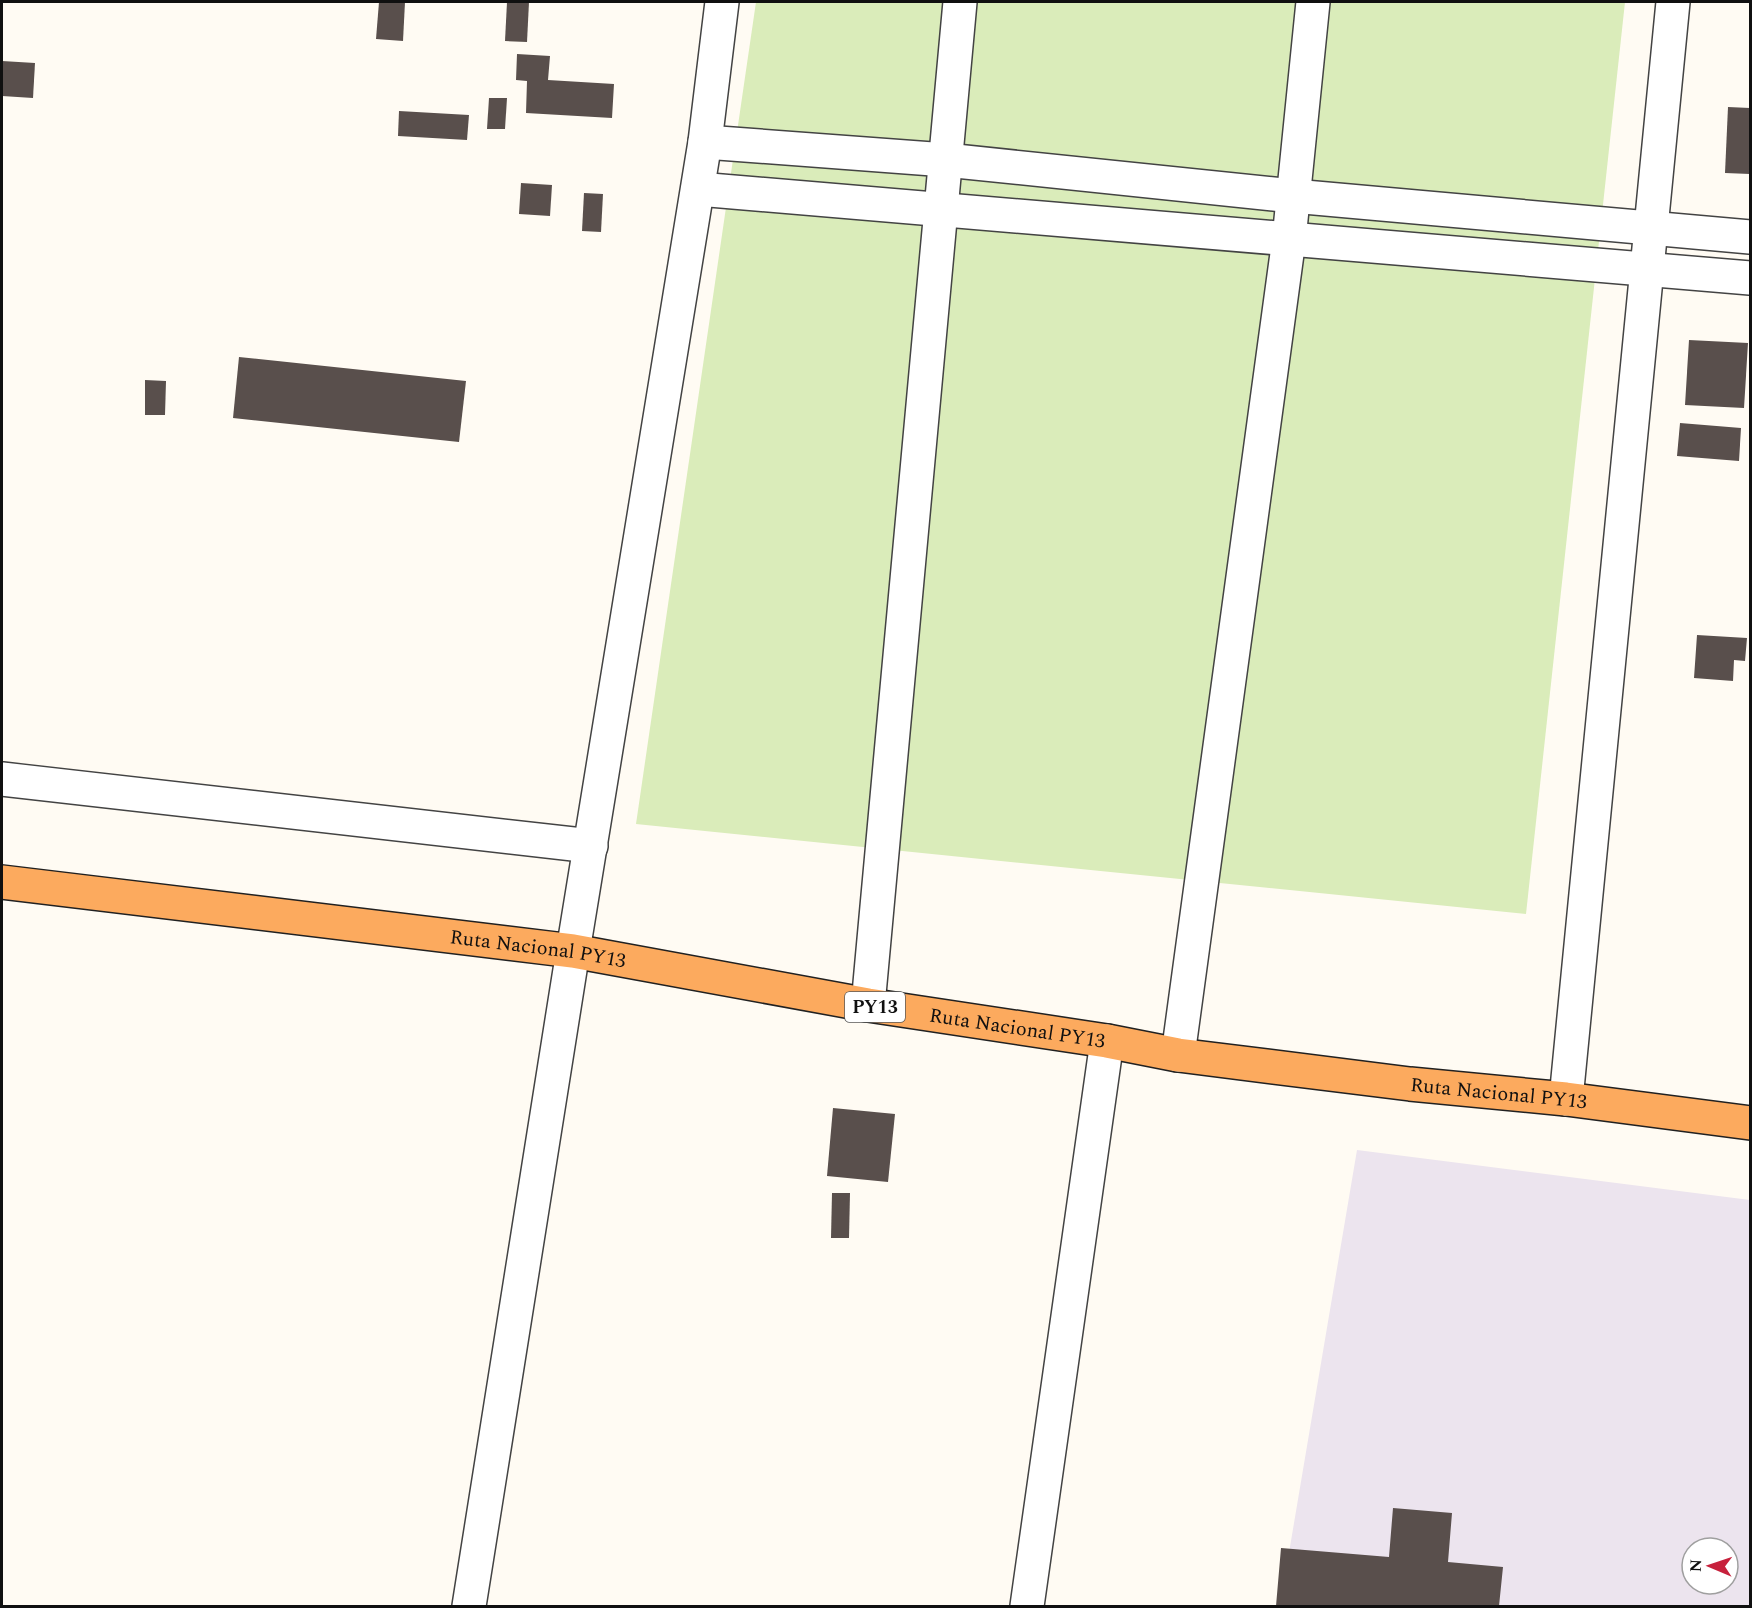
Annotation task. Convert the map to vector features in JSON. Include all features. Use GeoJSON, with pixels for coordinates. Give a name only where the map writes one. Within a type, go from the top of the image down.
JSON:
{"type":"FeatureCollection","features":[{"type":"Feature","properties":{"kind":"highway","name":"Ruta Nacional PY13"},"geometry":{"type":"LineString","coordinates":[[2,882],[573,951],[868,1005],[1107,1041],[1178,1055],[1410,1084],[1566,1099],[1750,1123]]}},
{"type":"Feature","properties":{"kind":"street"},"geometry":{"type":"LineString","coordinates":[[469,1606],[573,951],[698,189],[722,2]]}},
{"type":"Feature","properties":{"kind":"street"},"geometry":{"type":"LineString","coordinates":[[868,1005],[960,2]]}},
{"type":"Feature","properties":{"kind":"street"},"geometry":{"type":"LineString","coordinates":[[1178,1055],[1289,239],[1312,2]]}},
{"type":"Feature","properties":{"kind":"street"},"geometry":{"type":"LineString","coordinates":[[1566,1099],[1673,2]]}},
{"type":"Feature","properties":{"kind":"street"},"geometry":{"type":"LineString","coordinates":[[705,142],[946,160],[1750,237]]}},
{"type":"Feature","properties":{"kind":"street"},"geometry":{"type":"LineString","coordinates":[[698,189],[1750,278]]}},
{"type":"Feature","properties":{"kind":"street"},"geometry":{"type":"LineString","coordinates":[[2,779],[591,846]]}},
{"type":"Feature","properties":{"kind":"street"},"geometry":{"type":"LineString","coordinates":[[1027,1606],[1107,1041]]}},
{"type":"Feature","properties":{"kind":"shaded area"},"geometry":{"type":"Polygon","coordinates":[[[1357,1150],[1750,1200],[1750,1606],[1280,1606],[1357,1150]]]}},
{"type":"Feature","properties":{"kind":"green space"},"geometry":{"type":"Polygon","coordinates":[[[756,2],[1625,2],[1526,914],[636,824],[756,2]]]}},
{"type":"Feature","properties":{"kind":"building"},"geometry":{"type":"Polygon","coordinates":[[[379,2],[405,2],[403,41],[376,39],[379,2]]]}},
{"type":"Feature","properties":{"kind":"building"},"geometry":{"type":"Polygon","coordinates":[[[507,2],[529,2],[527,42],[505,41],[507,2]]]}},
{"type":"Feature","properties":{"kind":"building"},"geometry":{"type":"Polygon","coordinates":[[[517,54],[550,56],[548,80],[614,84],[612,118],[526,113],[527,81],[516,80],[517,54]]]}},
{"type":"Feature","properties":{"kind":"building"},"geometry":{"type":"Polygon","coordinates":[[[2,61],[35,63],[33,98],[2,96],[2,61]]]}},
{"type":"Feature","properties":{"kind":"building"},"geometry":{"type":"Polygon","coordinates":[[[489,98],[507,98],[505,129],[487,129],[489,98]]]}},
{"type":"Feature","properties":{"kind":"building"},"geometry":{"type":"Polygon","coordinates":[[[1728,107],[1750,108],[1750,174],[1725,173],[1728,107]]]}},
{"type":"Feature","properties":{"kind":"building"},"geometry":{"type":"Polygon","coordinates":[[[399,111],[469,115],[467,140],[398,136],[399,111]]]}},
{"type":"Feature","properties":{"kind":"building"},"geometry":{"type":"Polygon","coordinates":[[[521,183],[552,185],[550,216],[519,214],[521,183]]]}},
{"type":"Feature","properties":{"kind":"building"},"geometry":{"type":"Polygon","coordinates":[[[584,193],[603,194],[601,232],[582,231],[584,193]]]}},
{"type":"Feature","properties":{"kind":"building"},"geometry":{"type":"Polygon","coordinates":[[[1689,340],[1748,343],[1744,408],[1685,405],[1689,340]]]}},
{"type":"Feature","properties":{"kind":"building"},"geometry":{"type":"Polygon","coordinates":[[[239,357],[466,381],[459,442],[233,418],[239,357]]]}},
{"type":"Feature","properties":{"kind":"building"},"geometry":{"type":"Polygon","coordinates":[[[145,380],[166,381],[165,415],[145,415],[145,380]]]}},
{"type":"Feature","properties":{"kind":"building"},"geometry":{"type":"Polygon","coordinates":[[[1680,423],[1741,428],[1739,461],[1677,456],[1680,423]]]}},
{"type":"Feature","properties":{"kind":"building"},"geometry":{"type":"Polygon","coordinates":[[[1697,635],[1747,638],[1745,661],[1734,660],[1733,681],[1694,678],[1697,635]]]}},
{"type":"Feature","properties":{"kind":"building"},"geometry":{"type":"Polygon","coordinates":[[[833,1108],[895,1114],[888,1182],[827,1176],[833,1108]]]}},
{"type":"Feature","properties":{"kind":"building"},"geometry":{"type":"Polygon","coordinates":[[[832,1193],[850,1193],[849,1238],[831,1238],[832,1193]]]}},
{"type":"Feature","properties":{"kind":"building"},"geometry":{"type":"Polygon","coordinates":[[[1393,1508],[1452,1513],[1448,1562],[1503,1567],[1499,1606],[1276,1606],[1281,1548],[1389,1557],[1393,1508]]]}}]}
